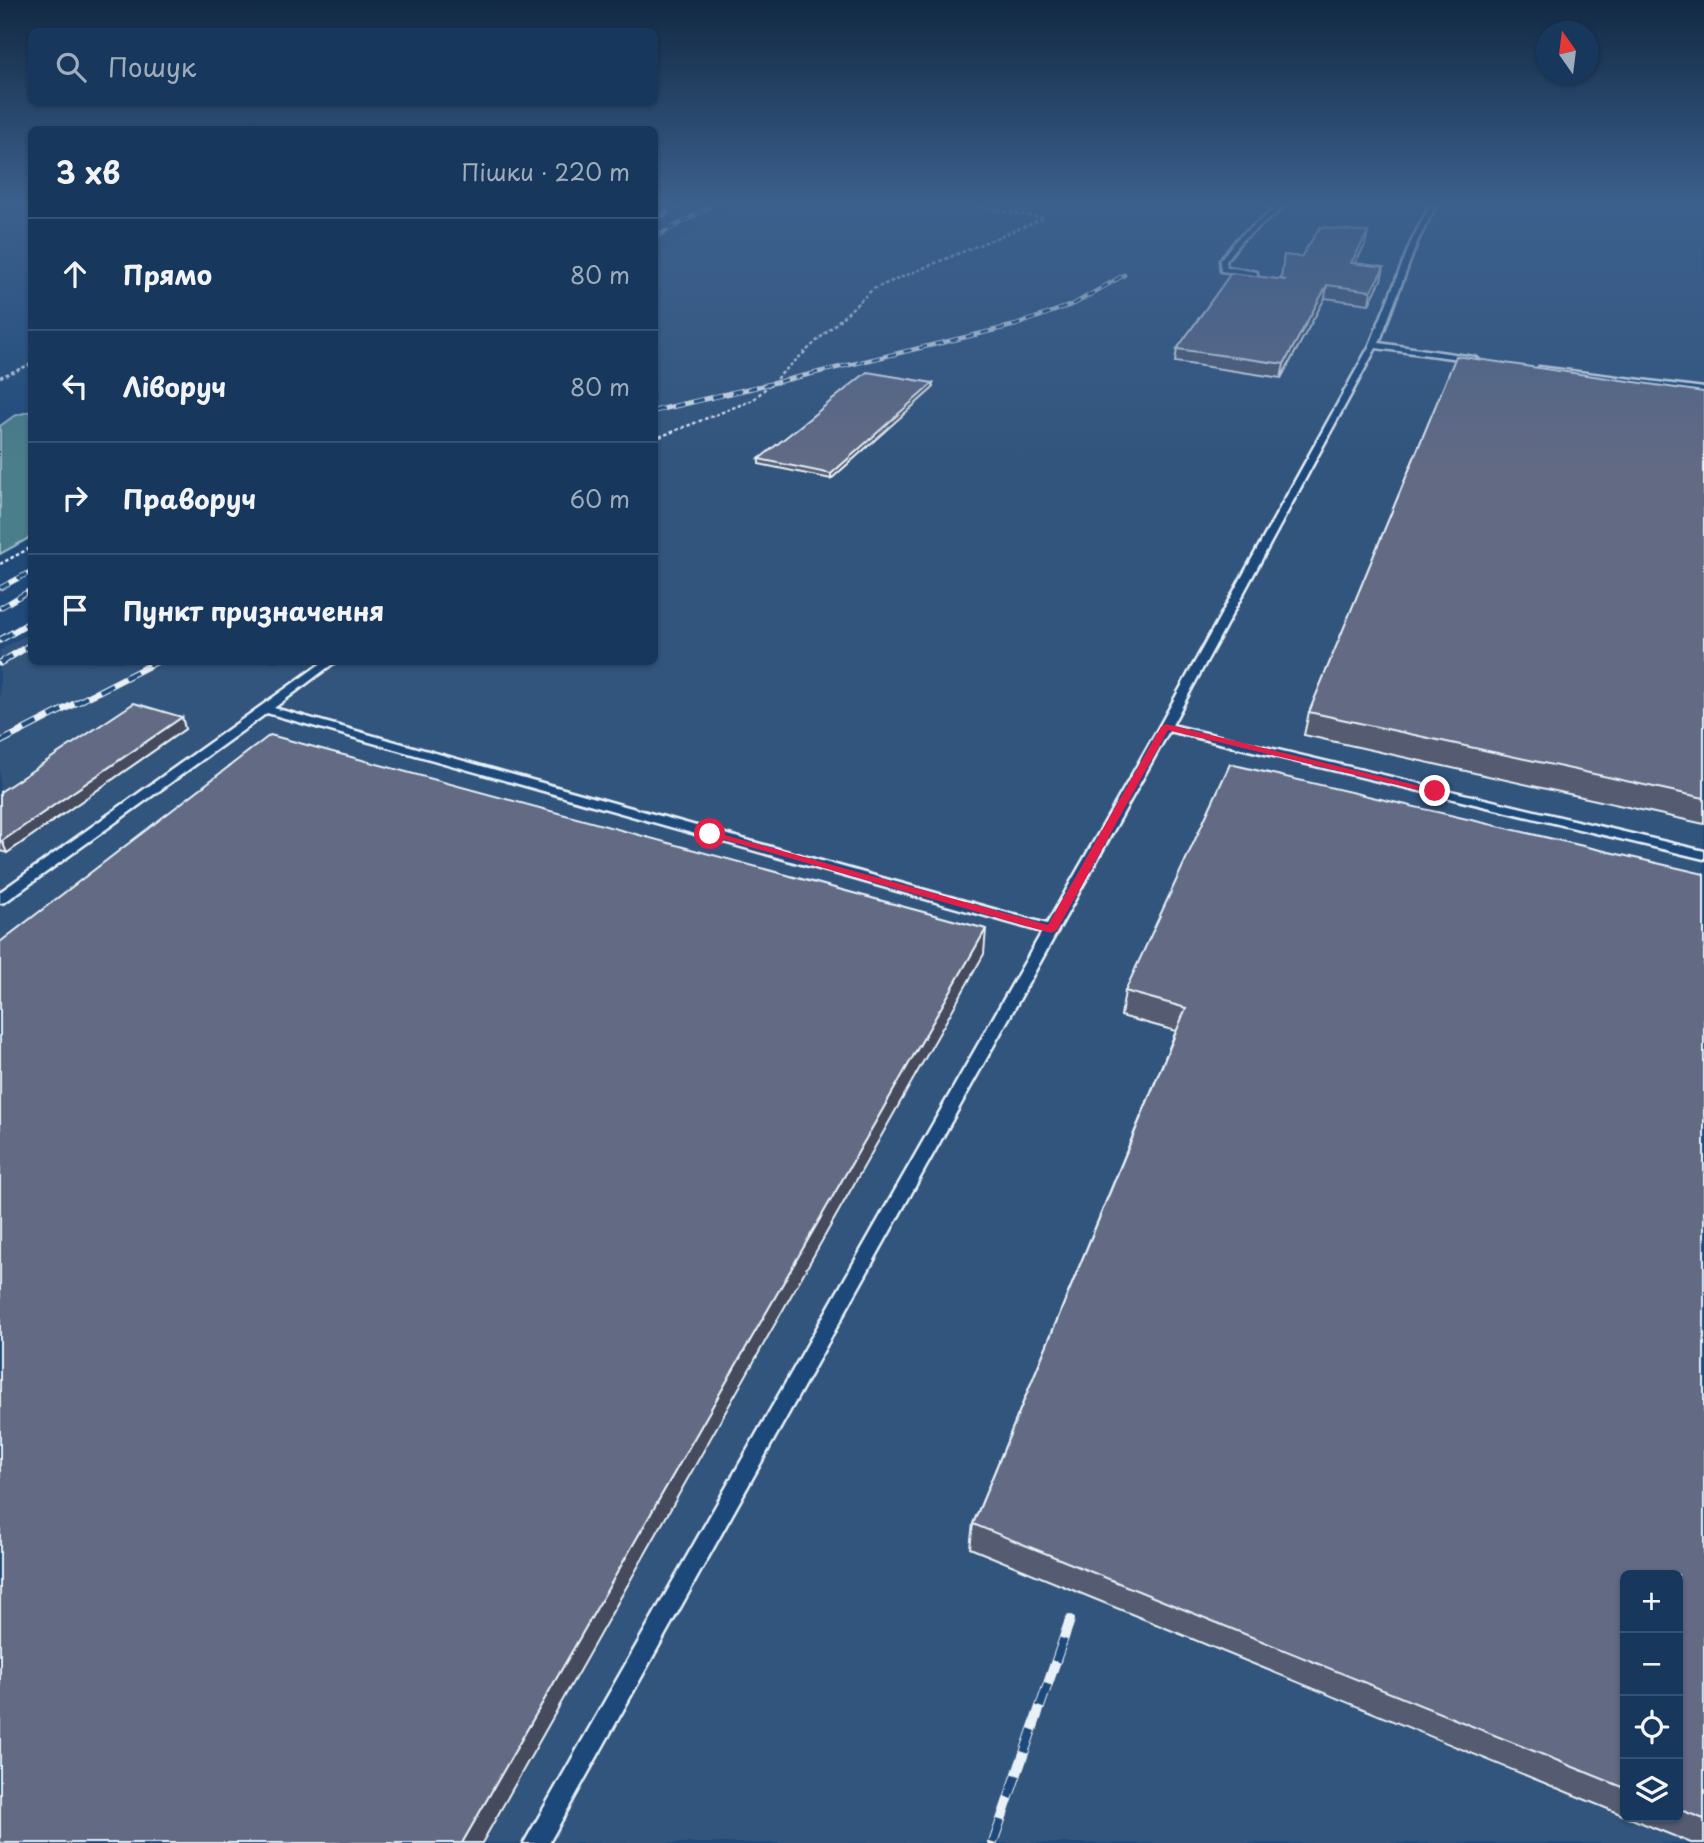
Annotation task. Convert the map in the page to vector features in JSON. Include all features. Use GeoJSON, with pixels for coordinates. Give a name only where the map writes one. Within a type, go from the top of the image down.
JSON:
{"type":"FeatureCollection","features":[{"type":"Feature","properties":{"kind":"lane"},"geometry":{"type":"LineString","coordinates":[[536,1843],[1166,727],[1374,345],[1395,292]]}},
{"type":"Feature","properties":{"kind":"lane"},"geometry":{"type":"LineString","coordinates":[[1374,345],[1484,360]]}},
{"type":"Feature","properties":{"kind":"lane"},"geometry":{"type":"LineString","coordinates":[[1525,366],[1704,391]]}},
{"type":"Feature","properties":{"kind":"lane"},"geometry":{"type":"LineString","coordinates":[[0,899],[326,665]]}},
{"type":"Feature","properties":{"kind":"lane"},"geometry":{"type":"LineString","coordinates":[[265,709],[1051,930]]}},
{"type":"Feature","properties":{"kind":"lane"},"geometry":{"type":"LineString","coordinates":[[1166,727],[1704,855]]}},
{"type":"Feature","properties":{"kind":"path"},"geometry":{"type":"LineString","coordinates":[[658,437],[753,400],[870,292]]}},
{"type":"Feature","properties":{"kind":"path"},"geometry":{"type":"LineString","coordinates":[[0,377],[28,366]]}},
{"type":"Feature","properties":{"kind":"path"},"geometry":{"type":"LineString","coordinates":[[0,564],[28,549]]}},
{"type":"Feature","properties":{"kind":"shaded area"},"geometry":{"type":"Polygon","coordinates":[[[658,292],[1704,292],[1704,1843],[0,1843],[0,650],[28,634],[28,665],[658,665],[658,292]]]}},
{"type":"Feature","properties":{"kind":"green space"},"geometry":{"type":"Polygon","coordinates":[[[28,412],[28,539],[0,554],[0,426],[14,416],[28,412]]]}},
{"type":"Feature","properties":{"kind":"building"},"geometry":{"type":"Polygon","coordinates":[[[1217,292],[1323,292],[1284,364],[1177,349],[1217,292]]]}},
{"type":"Feature","properties":{"kind":"building"},"geometry":{"type":"Polygon","coordinates":[[[1456,356],[1704,392],[1704,798],[1309,712],[1456,356]]]}},
{"type":"Feature","properties":{"kind":"building"},"geometry":{"type":"Polygon","coordinates":[[[867,372],[933,383],[831,474],[759,459],[867,372]]]}},
{"type":"Feature","properties":{"kind":"building"},"geometry":{"type":"Polygon","coordinates":[[[134,703],[182,717],[0,841],[0,792],[134,703]]]}},
{"type":"Feature","properties":{"kind":"building"},"geometry":{"type":"Polygon","coordinates":[[[270,735],[986,929],[462,1843],[0,1843],[0,942],[270,735]]]}},
{"type":"Feature","properties":{"kind":"building"},"geometry":{"type":"Polygon","coordinates":[[[1230,764],[1704,874],[1704,1819],[1683,1811],[1683,1570],[1620,1570],[1620,1786],[973,1524],[1186,1008],[1125,991],[1230,764]]]}},
{"type":"Feature","properties":{"kind":"railway"},"geometry":{"type":"LineString","coordinates":[[748,389],[1016,325],[1074,304],[1095,292]]}},
{"type":"Feature","properties":{"kind":"railway"},"geometry":{"type":"LineString","coordinates":[[658,410],[756,387]]}},
{"type":"Feature","properties":{"kind":"railway"},"geometry":{"type":"LineString","coordinates":[[0,588],[28,573]]}},
{"type":"Feature","properties":{"kind":"railway"},"geometry":{"type":"LineString","coordinates":[[0,608],[28,591]]}},
{"type":"Feature","properties":{"kind":"railway"},"geometry":{"type":"LineString","coordinates":[[0,640],[28,624]]}},
{"type":"Feature","properties":{"kind":"railway"},"geometry":{"type":"LineString","coordinates":[[0,663],[28,646]]}},
{"type":"Feature","properties":{"kind":"railway"},"geometry":{"type":"LineString","coordinates":[[0,742],[150,665]]}},
{"type":"Feature","properties":{"kind":"railway"},"geometry":{"type":"LineString","coordinates":[[993,1843],[1070,1620]]}},
{"type":"Feature","properties":{"kind":"route"},"geometry":{"type":"LineString","coordinates":[[710,834],[1051,930],[1166,727],[1435,791]]}}]}
